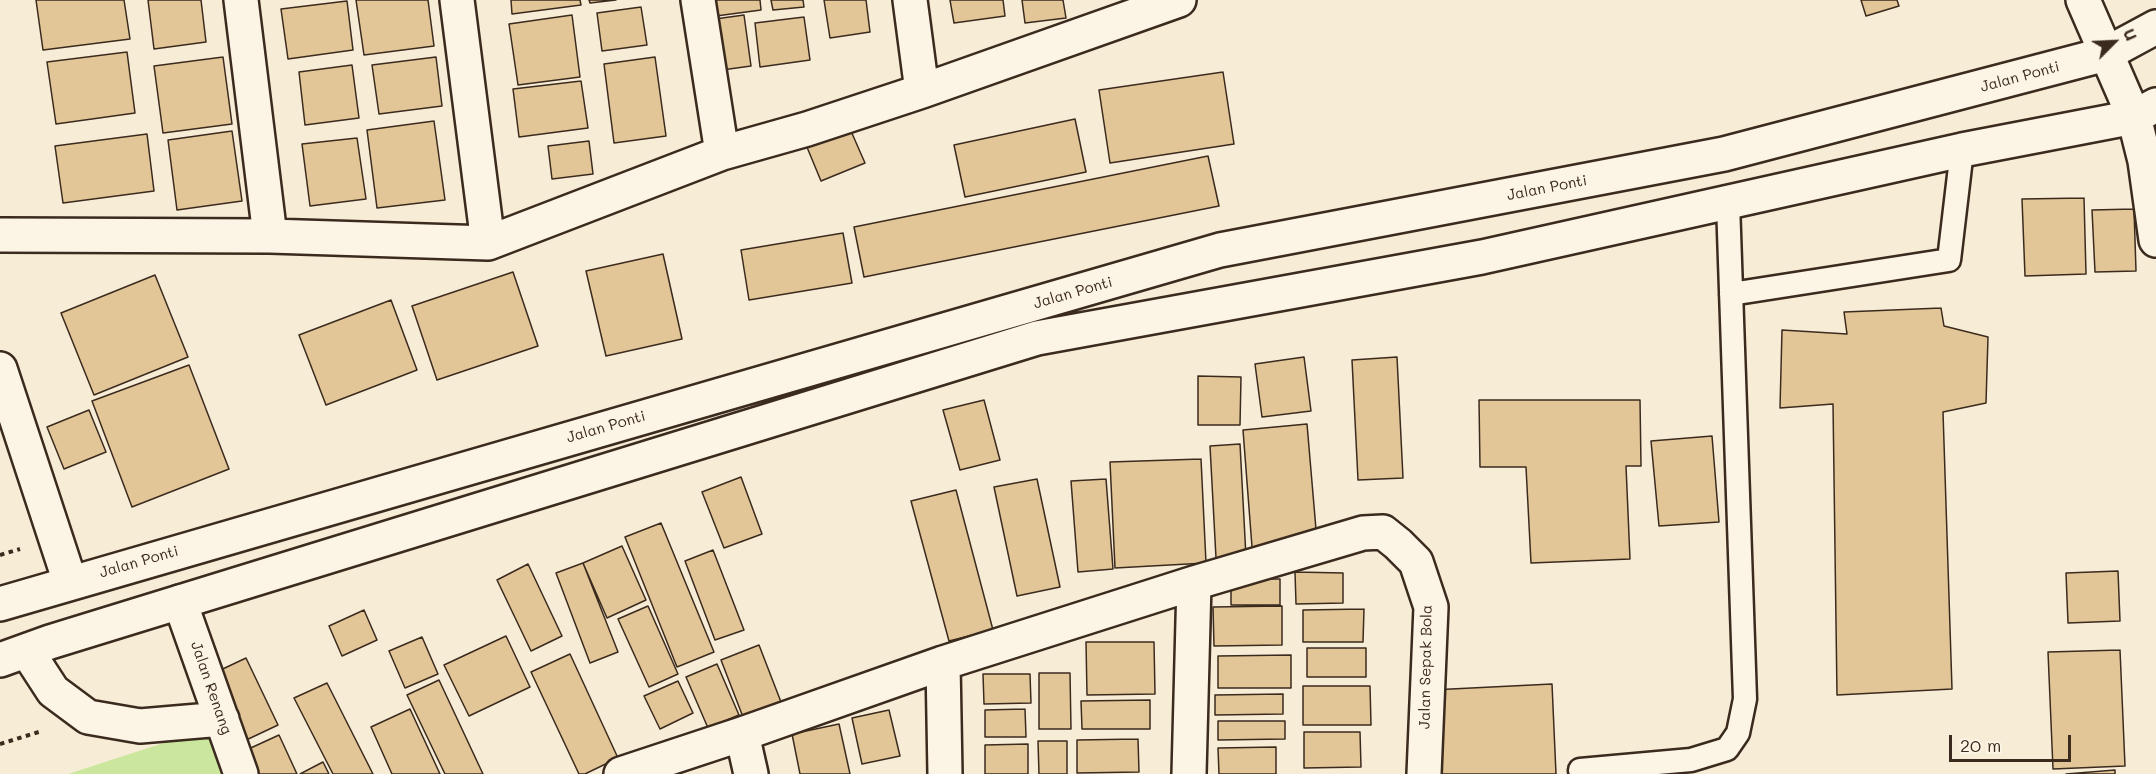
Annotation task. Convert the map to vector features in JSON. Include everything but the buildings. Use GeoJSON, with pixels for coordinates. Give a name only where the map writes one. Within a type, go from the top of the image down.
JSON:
{"type":"FeatureCollection","features":[{"type":"Feature","properties":{"kind":"main road"},"geometry":{"type":"LineString","coordinates":[[241,0],[270,236]]}},
{"type":"Feature","properties":{"kind":"main road"},"geometry":{"type":"LineString","coordinates":[[457,0],[488,243]]}},
{"type":"Feature","properties":{"kind":"main road"},"geometry":{"type":"LineString","coordinates":[[698,0],[722,153]]}},
{"type":"Feature","properties":{"kind":"main road"},"geometry":{"type":"LineString","coordinates":[[910,0],[922,92]]}},
{"type":"Feature","properties":{"kind":"main road"},"geometry":{"type":"LineString","coordinates":[[0,229],[488,243],[722,153],[807,129],[922,92],[1121,10],[1179,0]]}},
{"type":"Feature","properties":{"kind":"main road"},"geometry":{"type":"LineString","coordinates":[[2083,0],[2106,54],[2145,111],[2151,159],[2156,240]]}},
{"type":"Feature","properties":{"kind":"main road","name":"Jalan Ponti"},"geometry":{"type":"LineString","coordinates":[[0,604],[1220,250],[1724,154],[2106,54],[2156,27]]}},
{"type":"Feature","properties":{"kind":"main road"},"geometry":{"type":"LineString","coordinates":[[222,719],[140,726],[88,717],[53,692],[14,655],[1036,338],[1482,257],[2145,111]]}},
{"type":"Feature","properties":{"kind":"main road"},"geometry":{"type":"LineString","coordinates":[[0,369],[70,582]]}},
{"type":"Feature","properties":{"kind":"main road","name":"Jalan Sepak Bola"},"geometry":{"type":"LineString","coordinates":[[1194,583],[1363,533],[1383,532],[1398,544],[1416,562],[1431,607],[1424,774]]}},
{"type":"Feature","properties":{"kind":"main road"},"geometry":{"type":"LineString","coordinates":[[621,774],[943,663],[1194,583],[1189,774]]}},
{"type":"Feature","properties":{"kind":"main road","name":"Jalan Renang"},"geometry":{"type":"LineString","coordinates":[[180,602],[241,774]]}},
{"type":"Feature","properties":{"kind":"main road"},"geometry":{"type":"LineString","coordinates":[[943,663],[945,774]]}},
{"type":"Feature","properties":{"kind":"main road"},"geometry":{"type":"LineString","coordinates":[[742,734],[751,774]]}},
{"type":"Feature","properties":{"kind":"lane"},"geometry":{"type":"LineString","coordinates":[[1731,294],[1949,260],[1962,150]]}},
{"type":"Feature","properties":{"kind":"lane"},"geometry":{"type":"LineString","coordinates":[[1580,770],[1691,760],[1727,748],[1738,733],[1745,699],[1728,203]]}},
{"type":"Feature","properties":{"kind":"green space"},"geometry":{"type":"Polygon","coordinates":[[[219,725],[238,774],[68,774],[219,725]]]}}]}
